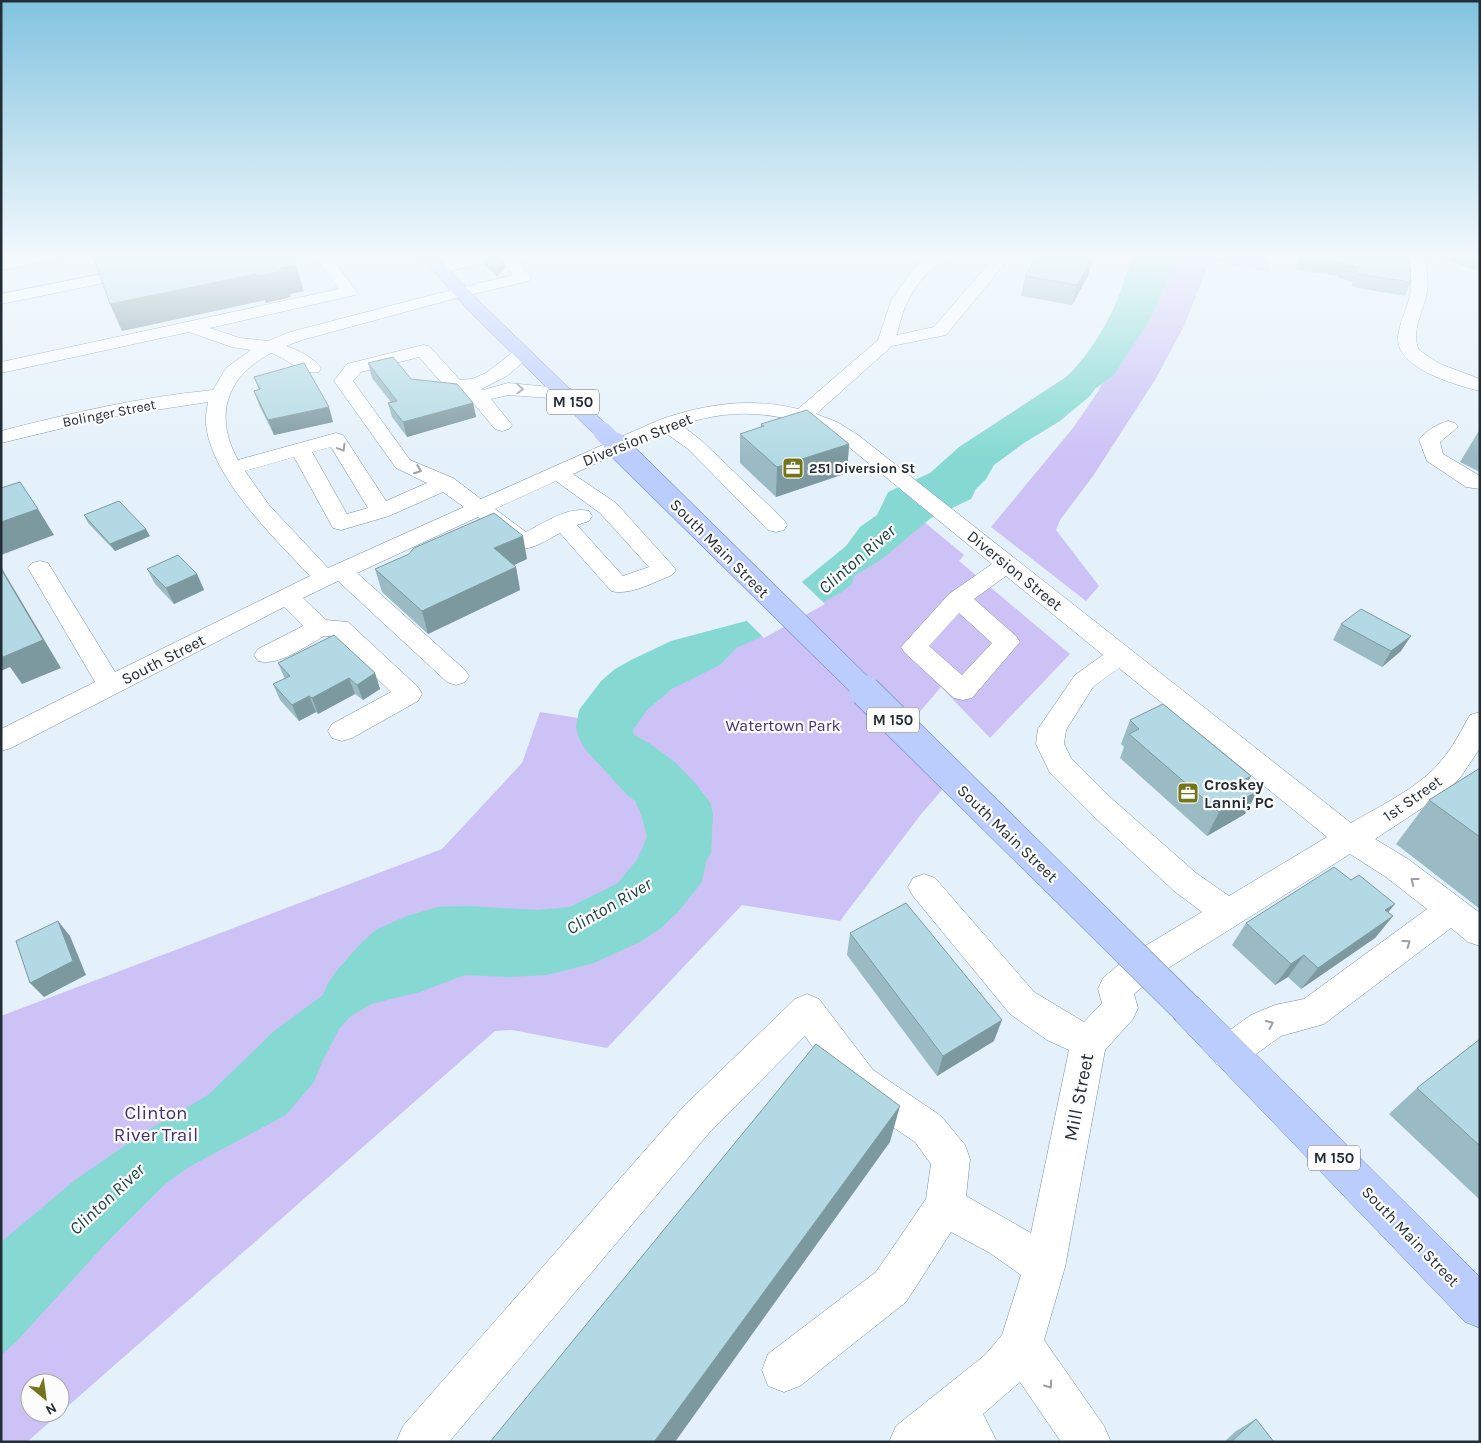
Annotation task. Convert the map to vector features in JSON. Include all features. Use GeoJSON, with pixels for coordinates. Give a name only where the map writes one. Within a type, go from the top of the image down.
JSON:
{"type":"FeatureCollection","features":[{"type":"Feature","properties":{"kind":"main road","name":"M 150"},"geometry":{"type":"LineString","coordinates":[[493,322],[528,357]]}},
{"type":"Feature","properties":{"kind":"main road","name":"South Main Street"},"geometry":{"type":"LineString","coordinates":[[528,357],[1187,1009],[1480,1307]]}},
{"type":"Feature","properties":{"kind":"street"},"geometry":{"type":"LineString","coordinates":[[1,368],[211,322]]}},
{"type":"Feature","properties":{"kind":"street"},"geometry":{"type":"LineString","coordinates":[[345,322],[316,330],[270,347],[234,371],[218,395],[214,411],[215,429],[223,454],[270,518],[333,574],[371,587],[456,676]]}},
{"type":"Feature","properties":{"kind":"street"},"geometry":{"type":"LineString","coordinates":[[886,342],[890,322]]}},
{"type":"Feature","properties":{"kind":"street"},"geometry":{"type":"LineString","coordinates":[[802,416],[886,342],[940,331],[947,322]]}},
{"type":"Feature","properties":{"kind":"street"},"geometry":{"type":"LineString","coordinates":[[1410,322],[1407,343],[1410,352],[1423,362],[1479,384]]}},
{"type":"Feature","properties":{"kind":"street"},"geometry":{"type":"LineString","coordinates":[[190,327],[238,343],[270,347],[289,353],[312,368]]}},
{"type":"Feature","properties":{"kind":"street"},"geometry":{"type":"LineString","coordinates":[[564,393],[508,389],[474,392],[455,386],[423,350],[354,368],[343,381],[403,464],[445,483],[525,542],[563,522],[608,508]]}},
{"type":"Feature","properties":{"kind":"street"},"geometry":{"type":"LineString","coordinates":[[474,392],[528,357]]}},
{"type":"Feature","properties":{"kind":"street"},"geometry":{"type":"LineString","coordinates":[[474,392],[502,426]]}},
{"type":"Feature","properties":{"kind":"street","name":"Bolinger Street"},"geometry":{"type":"LineString","coordinates":[[1,437],[71,420],[185,398],[218,395]]}},
{"type":"Feature","properties":{"kind":"street","name":"Diversion Street"},"geometry":{"type":"LineString","coordinates":[[333,574],[666,424],[707,412],[740,408],[775,410],[813,419],[842,434],[889,469],[1350,839],[1398,868],[1480,932]]}},
{"type":"Feature","properties":{"kind":"street"},"geometry":{"type":"LineString","coordinates":[[666,424],[695,445],[776,524]]}},
{"type":"Feature","properties":{"kind":"street"},"geometry":{"type":"LineString","coordinates":[[1448,427],[1429,440],[1434,458],[1474,482],[1480,483]]}},
{"type":"Feature","properties":{"kind":"street"},"geometry":{"type":"LineString","coordinates":[[232,468],[336,439],[380,511]]}},
{"type":"Feature","properties":{"kind":"street"},"geometry":{"type":"LineString","coordinates":[[300,449],[341,523],[380,511],[445,483]]}},
{"type":"Feature","properties":{"kind":"street"},"geometry":{"type":"LineString","coordinates":[[557,472],[608,508],[664,570],[620,586],[563,522]]}},
{"type":"Feature","properties":{"kind":"street"},"geometry":{"type":"LineString","coordinates":[[378,554],[403,567]]}},
{"type":"Feature","properties":{"kind":"street"},"geometry":{"type":"LineString","coordinates":[[958,599],[1007,564]]}},
{"type":"Feature","properties":{"kind":"street"},"geometry":{"type":"LineString","coordinates":[[40,568],[110,686]]}},
{"type":"Feature","properties":{"kind":"street","name":"South Street"},"geometry":{"type":"LineString","coordinates":[[1,741],[333,574]]}},
{"type":"Feature","properties":{"kind":"street"},"geometry":{"type":"LineString","coordinates":[[287,596],[320,628]]}},
{"type":"Feature","properties":{"kind":"street"},"geometry":{"type":"LineString","coordinates":[[267,655],[320,628],[339,628],[409,694],[342,731]]}},
{"type":"Feature","properties":{"kind":"street"},"geometry":{"type":"LineString","coordinates":[[1121,654],[1084,681],[1052,728],[1050,744],[1060,765],[1100,805],[1185,882],[1228,913]]}},
{"type":"Feature","properties":{"kind":"street","name":"1st Street"},"geometry":{"type":"LineString","coordinates":[[1350,839],[1429,789],[1450,770],[1467,746],[1480,722]]}},
{"type":"Feature","properties":{"kind":"street","name":"Mill Street"},"geometry":{"type":"LineString","coordinates":[[912,1442],[964,1425],[1001,1371],[1021,1346],[1044,1266],[1089,1042],[1121,1008],[1115,989],[1142,966],[1350,839]]}},
{"type":"Feature","properties":{"kind":"street"},"geometry":{"type":"LineString","coordinates":[[924,887],[1022,1003],[1060,1028],[1089,1042]]}},
{"type":"Feature","properties":{"kind":"street"},"geometry":{"type":"LineString","coordinates":[[1229,1052],[1263,1027],[1276,1021],[1312,1013],[1451,910]]}},
{"type":"Feature","properties":{"kind":"street"},"geometry":{"type":"LineString","coordinates":[[419,1442],[696,1120],[807,1010],[860,1083],[928,1129],[951,1160],[944,1206],[891,1287],[784,1370]]}},
{"type":"Feature","properties":{"kind":"street"},"geometry":{"type":"LineString","coordinates":[[944,1206],[1004,1239],[1044,1266]]}},
{"type":"Feature","properties":{"kind":"street"},"geometry":{"type":"LineString","coordinates":[[1021,1346],[1088,1442]]}},
{"type":"Feature","properties":{"kind":"green space"},"geometry":{"type":"Polygon","coordinates":[[[1138,322],[1185,322],[1155,380],[1093,476],[1060,520],[1056,530],[1099,586],[1086,601],[991,527],[1073,428],[1097,393],[1138,322]]]}},
{"type":"Feature","properties":{"kind":"green space","name":"Clinton River Trail"},"geometry":{"type":"Polygon","coordinates":[[[905,506],[964,555],[959,561],[1070,654],[990,738],[941,687],[900,735],[947,784],[922,813],[840,921],[742,905],[607,1048],[512,1030],[495,1031],[70,1404],[70,1373],[20,1373],[20,1423],[49,1423],[27,1442],[1,1442],[1,1016],[442,849],[522,763],[540,712],[591,720],[651,704],[831,577],[905,506]]]}},
{"type":"Feature","properties":{"kind":"water","name":"Clinton River"},"geometry":{"type":"Polygon","coordinates":[[[1148,322],[1114,375],[1095,389],[1090,396],[1060,421],[1024,443],[994,465],[971,499],[931,518],[882,559],[854,576],[852,584],[842,592],[761,637],[736,648],[720,665],[672,689],[647,710],[633,730],[634,735],[649,743],[675,762],[697,785],[711,804],[713,814],[711,853],[706,862],[702,882],[678,912],[661,928],[642,941],[594,963],[547,975],[508,977],[465,975],[420,992],[371,1004],[350,1017],[339,1029],[314,1082],[286,1115],[189,1167],[164,1185],[108,1241],[16,1342],[1,1355],[1,1242],[75,1180],[146,1131],[208,1095],[274,1031],[323,995],[328,983],[338,969],[362,942],[377,929],[407,916],[438,907],[467,906],[537,910],[570,907],[618,883],[638,858],[647,837],[641,814],[635,801],[628,796],[585,749],[579,738],[576,727],[579,710],[601,681],[615,669],[671,641],[746,621],[803,581],[846,546],[860,527],[877,515],[888,492],[930,473],[959,447],[1066,377],[1088,352],[1106,323],[1148,322]]]}},
{"type":"Feature","properties":{"kind":"pier"},"geometry":{"type":"Polygon","coordinates":[[[800,580],[825,604],[764,638],[745,619],[800,580]]]}},
{"type":"Feature","properties":{"kind":"building"},"geometry":{"type":"Polygon","coordinates":[[[393,357],[411,379],[457,384],[473,403],[403,422],[388,403],[397,401],[368,363],[393,357]]]}},
{"type":"Feature","properties":{"kind":"building"},"geometry":{"type":"Polygon","coordinates":[[[304,363],[329,407],[268,420],[254,391],[260,389],[254,377],[304,363]]]}},
{"type":"Feature","properties":{"kind":"building"},"geometry":{"type":"Polygon","coordinates":[[[807,410],[849,444],[777,467],[740,434],[764,426],[761,424],[807,410]]]}},
{"type":"Feature","properties":{"kind":"building"},"geometry":{"type":"Polygon","coordinates":[[[20,482],[38,509],[1,522],[1,488],[20,482]]]}},
{"type":"Feature","properties":{"kind":"building"},"geometry":{"type":"Polygon","coordinates":[[[119,501],[146,529],[110,544],[84,515],[119,501]]]}},
{"type":"Feature","properties":{"kind":"building"},"geometry":{"type":"Polygon","coordinates":[[[494,513],[523,536],[494,548],[516,567],[422,611],[375,569],[409,554],[414,548],[494,513]]]}},
{"type":"Feature","properties":{"kind":"building"},"geometry":{"type":"Polygon","coordinates":[[[178,555],[197,574],[166,588],[147,569],[178,555]]]}},
{"type":"Feature","properties":{"kind":"building"},"geometry":{"type":"Polygon","coordinates":[[[1,569],[43,640],[3,657],[1,654],[1,569]]]}},
{"type":"Feature","properties":{"kind":"building"},"geometry":{"type":"Polygon","coordinates":[[[1361,609],[1411,636],[1391,651],[1341,624],[1361,609]]]}},
{"type":"Feature","properties":{"kind":"building"},"geometry":{"type":"Polygon","coordinates":[[[334,635],[375,673],[357,685],[349,678],[312,698],[309,696],[292,705],[273,684],[290,676],[278,663],[334,635]]]}},
{"type":"Feature","properties":{"kind":"building"},"geometry":{"type":"Polygon","coordinates":[[[1163,704],[1251,776],[1244,780],[1258,791],[1219,812],[1129,734],[1139,729],[1130,720],[1163,704]]]}},
{"type":"Feature","properties":{"kind":"building"},"geometry":{"type":"Polygon","coordinates":[[[1480,768],[1480,837],[1429,800],[1480,768]]]}},
{"type":"Feature","properties":{"kind":"building"},"geometry":{"type":"Polygon","coordinates":[[[1334,867],[1351,880],[1359,875],[1395,904],[1385,910],[1393,916],[1318,968],[1304,955],[1291,964],[1246,923],[1334,867]]]}},
{"type":"Feature","properties":{"kind":"building"},"geometry":{"type":"Polygon","coordinates":[[[906,903],[1002,1020],[943,1056],[850,933],[906,903]]]}},
{"type":"Feature","properties":{"kind":"building"},"geometry":{"type":"Polygon","coordinates":[[[58,921],[73,961],[30,983],[16,941],[58,921]]]}},
{"type":"Feature","properties":{"kind":"building"},"geometry":{"type":"Polygon","coordinates":[[[1480,1039],[1480,1146],[1417,1088],[1480,1039]]]}},
{"type":"Feature","properties":{"kind":"building"},"geometry":{"type":"Polygon","coordinates":[[[816,1044],[900,1106],[654,1442],[490,1442],[816,1044]]]}},
{"type":"Feature","properties":{"kind":"building"},"geometry":{"type":"Polygon","coordinates":[[[1256,1419],[1274,1442],[1231,1442],[1256,1419]]]}},
{"type":"Feature","properties":{"kind":"place","name":"251 Diversion St"},"geometry":{"type":"Point","coordinates":[793,468]}},
{"type":"Feature","properties":{"kind":"place","name":"Croskey Lanni, PC"},"geometry":{"type":"Point","coordinates":[1188,793]}},
{"type":"Feature","properties":{"kind":"park label","name":"Watertown Park"},"geometry":{"type":"Point","coordinates":[783,725]}}]}
